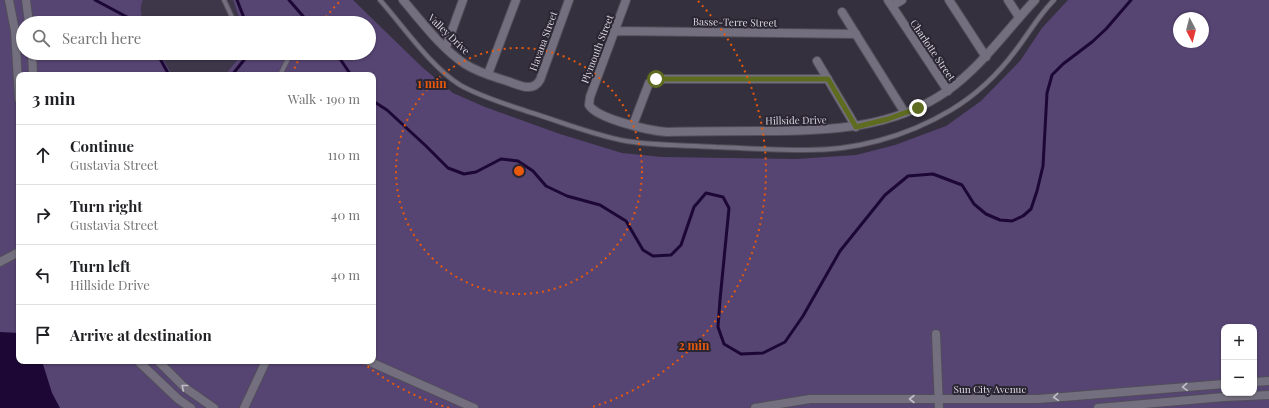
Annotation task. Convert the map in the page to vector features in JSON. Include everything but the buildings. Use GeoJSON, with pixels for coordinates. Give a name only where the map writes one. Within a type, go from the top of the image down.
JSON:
{"type":"FeatureCollection","features":[{"type":"Feature","properties":{"kind":"street"},"geometry":{"type":"LineString","coordinates":[[9,0],[15,31],[16,48]]}},
{"type":"Feature","properties":{"kind":"street"},"geometry":{"type":"LineString","coordinates":[[26,0],[28,16]]}},
{"type":"Feature","properties":{"kind":"street","name":"Valley Drive"},"geometry":{"type":"LineString","coordinates":[[403,0],[446,47],[466,64],[523,87],[534,87]]}},
{"type":"Feature","properties":{"kind":"street"},"geometry":{"type":"LineString","coordinates":[[446,47],[463,0]]}},
{"type":"Feature","properties":{"kind":"street"},"geometry":{"type":"LineString","coordinates":[[488,74],[516,0]]}},
{"type":"Feature","properties":{"kind":"street","name":"Havana Street"},"geometry":{"type":"LineString","coordinates":[[534,87],[540,80],[569,0]]}},
{"type":"Feature","properties":{"kind":"street","name":"Plymouth Street"},"geometry":{"type":"LineString","coordinates":[[589,105],[590,97],[626,0]]}},
{"type":"Feature","properties":{"kind":"street"},"geometry":{"type":"LineString","coordinates":[[890,3],[902,0]]}},
{"type":"Feature","properties":{"kind":"street"},"geometry":{"type":"LineString","coordinates":[[949,0],[986,56]]}},
{"type":"Feature","properties":{"kind":"street"},"geometry":{"type":"LineString","coordinates":[[1008,0],[1019,17]]}},
{"type":"Feature","properties":{"kind":"street","name":"Hillside Drive"},"geometry":{"type":"LineString","coordinates":[[589,105],[595,112],[649,130],[667,132],[834,130],[856,127],[888,119],[904,113],[932,101],[948,91],[986,56],[1035,0]]}},
{"type":"Feature","properties":{"kind":"street","name":"Charlotte Street"},"geometry":{"type":"LineString","coordinates":[[890,3],[948,91]]}},
{"type":"Feature","properties":{"kind":"street"},"geometry":{"type":"LineString","coordinates":[[842,12],[904,113]]}},
{"type":"Feature","properties":{"kind":"street","name":"Basse-Terre Street"},"geometry":{"type":"LineString","coordinates":[[614,31],[856,34]]}},
{"type":"Feature","properties":{"kind":"street"},"geometry":{"type":"LineString","coordinates":[[17,60],[17,72]]}},
{"type":"Feature","properties":{"kind":"street"},"geometry":{"type":"LineString","coordinates":[[32,60],[33,72]]}},
{"type":"Feature","properties":{"kind":"street"},"geometry":{"type":"LineString","coordinates":[[817,61],[856,127]]}},
{"type":"Feature","properties":{"kind":"street"},"geometry":{"type":"LineString","coordinates":[[633,125],[649,83],[656,79],[828,79]]}},
{"type":"Feature","properties":{"kind":"street"},"geometry":{"type":"LineString","coordinates":[[0,262],[16,254]]}},
{"type":"Feature","properties":{"kind":"street"},"geometry":{"type":"LineString","coordinates":[[936,334],[939,408]]}},
{"type":"Feature","properties":{"kind":"street"},"geometry":{"type":"LineString","coordinates":[[141,364],[178,399],[191,408]]}},
{"type":"Feature","properties":{"kind":"street"},"geometry":{"type":"LineString","coordinates":[[161,364],[184,387],[214,408]]}},
{"type":"Feature","properties":{"kind":"street"},"geometry":{"type":"LineString","coordinates":[[244,408],[265,364]]}},
{"type":"Feature","properties":{"kind":"street"},"geometry":{"type":"LineString","coordinates":[[375,364],[474,408]]}},
{"type":"Feature","properties":{"kind":"street"},"geometry":{"type":"LineString","coordinates":[[1257,382],[1269,381]]}},
{"type":"Feature","properties":{"kind":"street","name":"Sun City Avenue"},"geometry":{"type":"LineString","coordinates":[[756,408],[810,399],[1038,399],[1221,384]]}},
{"type":"Feature","properties":{"kind":"street"},"geometry":{"type":"LineString","coordinates":[[1098,408],[1224,397],[1269,395]]}},
{"type":"Feature","properties":{"kind":"lane"},"geometry":{"type":"LineString","coordinates":[[224,0],[232,16]]}},
{"type":"Feature","properties":{"kind":"lane"},"geometry":{"type":"LineString","coordinates":[[380,0],[444,73],[461,85],[489,98],[590,133],[627,141],[666,145],[803,150],[826,149],[864,144],[900,134],[951,110],[972,95],[996,74],[1016,50],[1046,8],[1054,0]]}},
{"type":"Feature","properties":{"kind":"lane"},"geometry":{"type":"LineString","coordinates":[[282,72],[288,60]]}},
{"type":"Feature","properties":{"kind":"shaded area"},"geometry":{"type":"Polygon","coordinates":[[[0,0],[143,0],[141,6],[142,16],[16,16],[16,60],[164,60],[170,72],[16,72],[16,364],[376,364],[376,72],[227,72],[237,60],[376,60],[376,22],[422,67],[453,93],[485,107],[560,134],[622,153],[662,157],[796,159],[856,155],[895,145],[946,126],[981,101],[1020,61],[1042,28],[1068,0],[1269,0],[1269,408],[0,408],[0,0]]]}},
{"type":"Feature","properties":{"kind":"shaded area"},"geometry":{"type":"Polygon","coordinates":[[[143,0],[233,0],[239,16],[141,16],[140,6],[143,0]]]}},
{"type":"Feature","properties":{"kind":"shaded area"},"geometry":{"type":"Polygon","coordinates":[[[233,0],[353,0],[369,16],[239,16],[233,0]]]}},
{"type":"Feature","properties":{"kind":"shaded area"},"geometry":{"type":"Polygon","coordinates":[[[164,60],[237,60],[227,72],[170,72],[164,60]]]}},
{"type":"Feature","properties":{"kind":"shaded area"},"geometry":{"type":"Polygon","coordinates":[[[0,332],[16,333],[16,364],[43,364],[52,393],[60,408],[0,408],[0,332]]]}},
{"type":"Feature","properties":{"kind":"waterway"},"geometry":{"type":"LineString","coordinates":[[95,0],[125,16]]}},
{"type":"Feature","properties":{"kind":"waterway"},"geometry":{"type":"LineString","coordinates":[[237,0],[243,16]]}},
{"type":"Feature","properties":{"kind":"waterway"},"geometry":{"type":"LineString","coordinates":[[289,0],[303,16]]}},
{"type":"Feature","properties":{"kind":"waterway"},"geometry":{"type":"LineString","coordinates":[[376,103],[387,110],[448,168],[464,174],[476,172],[501,159],[518,161],[533,171],[546,186],[567,196],[600,205],[626,221],[643,250],[653,256],[671,255],[681,245],[694,207],[706,193],[723,197],[729,208],[718,327],[724,344],[741,354],[763,353],[785,342],[803,316],[840,251],[885,195],[908,176],[933,174],[962,185],[974,204],[986,214],[1000,220],[1012,221],[1023,216],[1031,209],[1043,166],[1047,93],[1052,75],[1063,64],[1092,42],[1106,29],[1131,0]]}},
{"type":"Feature","properties":{"kind":"waterway"},"geometry":{"type":"LineString","coordinates":[[161,60],[167,72]]}},
{"type":"Feature","properties":{"kind":"waterway"},"geometry":{"type":"LineString","coordinates":[[234,72],[244,60]]}},
{"type":"Feature","properties":{"kind":"waterway"},"geometry":{"type":"LineString","coordinates":[[341,60],[349,72]]}},
{"type":"Feature","properties":{"kind":"route"},"geometry":{"type":"LineString","coordinates":[[656,79],[828,79],[856,127],[888,119],[918,108]]}}]}
